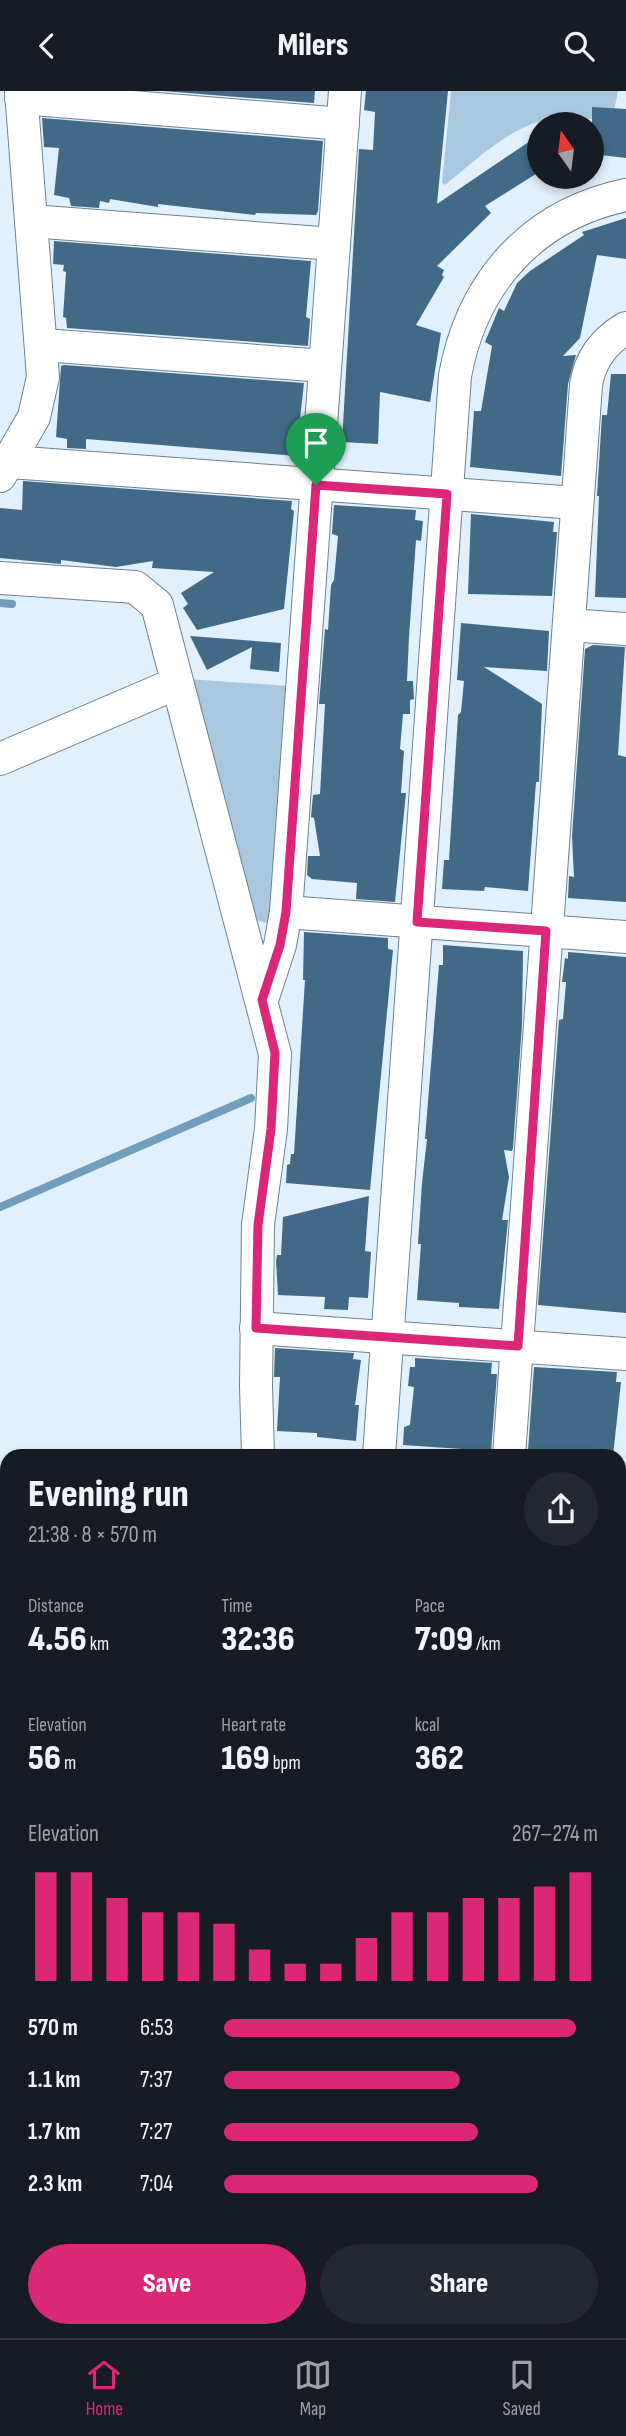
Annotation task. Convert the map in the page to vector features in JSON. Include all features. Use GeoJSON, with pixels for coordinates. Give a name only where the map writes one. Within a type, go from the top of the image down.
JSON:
{"type":"FeatureCollection","features":[{"type":"Feature","properties":{"kind":"street"},"geometry":{"type":"LineString","coordinates":[[262,1000],[280,945],[286,912],[345,91]]}},
{"type":"Feature","properties":{"kind":"street"},"geometry":{"type":"LineString","coordinates":[[343,124],[21,94],[43,345],[41,396],[34,417],[5,469],[316,485],[576,503]]}},
{"type":"Feature","properties":{"kind":"street"},"geometry":{"type":"LineString","coordinates":[[379,1449],[455,376],[459,352],[466,329],[486,289],[512,257],[540,233],[587,206],[626,195]]}},
{"type":"Feature","properties":{"kind":"street"},"geometry":{"type":"LineString","coordinates":[[32,221],[334,244]]}},
{"type":"Feature","properties":{"kind":"street"},"geometry":{"type":"LineString","coordinates":[[510,1449],[576,503],[588,372],[604,345],[626,328]]}},
{"type":"Feature","properties":{"kind":"street"},"geometry":{"type":"LineString","coordinates":[[43,345],[325,366]]}},
{"type":"Feature","properties":{"kind":"street"},"geometry":{"type":"LineString","coordinates":[[0,578],[135,587],[157,605],[275,1053],[271,1129],[258,1225],[258,1449]]}},
{"type":"Feature","properties":{"kind":"street"},"geometry":{"type":"LineString","coordinates":[[569,625],[626,629]]}},
{"type":"Feature","properties":{"kind":"street"},"geometry":{"type":"LineString","coordinates":[[0,759],[177,683]]}},
{"type":"Feature","properties":{"kind":"street"},"geometry":{"type":"LineString","coordinates":[[286,912],[626,937]]}},
{"type":"Feature","properties":{"kind":"street"},"geometry":{"type":"LineString","coordinates":[[256,1328],[626,1355]]}},
{"type":"Feature","properties":{"kind":"shaded area"},"geometry":{"type":"Polygon","coordinates":[[[451,91],[618,91],[612,121],[604,120],[604,112],[527,112],[527,126],[499,142],[445,185],[442,183],[451,91]]]}},
{"type":"Feature","properties":{"kind":"shaded area"},"geometry":{"type":"Polygon","coordinates":[[[187,679],[289,686],[272,915],[266,923],[253,919],[187,679]]]}},
{"type":"Feature","properties":{"kind":"building"},"geometry":{"type":"Polygon","coordinates":[[[163,91],[315,91],[314,103],[163,91]]]}},
{"type":"Feature","properties":{"kind":"building"},"geometry":{"type":"Polygon","coordinates":[[[366,91],[448,91],[437,204],[527,143],[527,180],[485,206],[491,213],[437,266],[444,270],[444,277],[416,325],[441,333],[430,402],[380,392],[378,444],[342,442],[359,149],[373,150],[375,112],[364,110],[366,91]]]}},
{"type":"Feature","properties":{"kind":"building"},"geometry":{"type":"Polygon","coordinates":[[[592,107],[626,109],[626,158],[604,155],[604,112],[592,112],[592,107]]]}},
{"type":"Feature","properties":{"kind":"building"},"geometry":{"type":"Polygon","coordinates":[[[42,118],[323,141],[318,211],[316,215],[255,215],[158,204],[158,207],[110,199],[109,203],[100,201],[99,208],[71,206],[69,198],[54,195],[59,148],[44,147],[42,118]]]}},
{"type":"Feature","properties":{"kind":"building"},"geometry":{"type":"Polygon","coordinates":[[[626,218],[626,259],[597,255],[580,338],[563,356],[576,355],[568,384],[561,476],[470,467],[474,411],[481,411],[492,346],[485,342],[499,308],[504,311],[517,283],[530,271],[584,235],[582,232],[626,218]]]}},
{"type":"Feature","properties":{"kind":"building"},"geometry":{"type":"Polygon","coordinates":[[[54,241],[311,261],[306,317],[310,319],[308,346],[67,328],[66,318],[63,317],[66,272],[63,271],[64,265],[53,264],[54,241]]]}},
{"type":"Feature","properties":{"kind":"building"},"geometry":{"type":"Polygon","coordinates":[[[61,366],[304,383],[296,456],[86,439],[86,449],[67,448],[67,439],[56,437],[61,366]]]}},
{"type":"Feature","properties":{"kind":"building"},"geometry":{"type":"Polygon","coordinates":[[[611,374],[626,374],[626,598],[595,597],[602,415],[607,415],[611,374]]]}},
{"type":"Feature","properties":{"kind":"building"},"geometry":{"type":"Polygon","coordinates":[[[23,481],[292,501],[291,509],[294,511],[284,609],[197,630],[183,608],[188,604],[181,593],[214,572],[152,568],[153,561],[116,567],[61,560],[61,564],[0,558],[0,508],[22,510],[23,481]]]}},
{"type":"Feature","properties":{"kind":"building"},"geometry":{"type":"Polygon","coordinates":[[[334,505],[416,510],[415,520],[423,521],[421,541],[416,540],[409,637],[407,681],[413,681],[414,699],[410,700],[410,714],[403,714],[400,749],[404,751],[401,793],[406,793],[395,902],[356,899],[357,883],[312,879],[307,875],[308,856],[320,856],[314,818],[311,817],[313,795],[320,794],[325,704],[319,704],[325,629],[328,630],[338,536],[332,534],[334,505]]]}},
{"type":"Feature","properties":{"kind":"building"},"geometry":{"type":"Polygon","coordinates":[[[471,514],[554,522],[553,532],[557,532],[552,596],[468,594],[471,514]]]}},
{"type":"Feature","properties":{"kind":"building"},"geometry":{"type":"Polygon","coordinates":[[[461,623],[549,631],[547,671],[484,667],[542,704],[539,782],[536,782],[528,891],[485,887],[484,891],[442,889],[444,860],[449,860],[458,715],[461,712],[464,681],[457,680],[461,623]]]}},
{"type":"Feature","properties":{"kind":"building"},"geometry":{"type":"Polygon","coordinates":[[[190,636],[281,643],[279,672],[250,669],[252,647],[207,670],[190,636]]]}},
{"type":"Feature","properties":{"kind":"building"},"geometry":{"type":"Polygon","coordinates":[[[593,645],[625,647],[618,755],[626,757],[626,902],[568,898],[569,876],[574,877],[572,836],[585,649],[593,645]]]}},
{"type":"Feature","properties":{"kind":"building"},"geometry":{"type":"Polygon","coordinates":[[[304,932],[388,938],[388,949],[393,950],[370,1190],[286,1183],[287,1165],[290,1164],[291,1154],[294,1154],[305,980],[304,932]]]}},
{"type":"Feature","properties":{"kind":"building"},"geometry":{"type":"Polygon","coordinates":[[[443,945],[523,951],[522,1025],[513,1148],[512,1151],[504,1150],[509,1177],[502,1220],[508,1220],[499,1309],[459,1307],[459,1303],[417,1300],[425,1139],[439,965],[443,965],[443,945]]]}},
{"type":"Feature","properties":{"kind":"building"},"geometry":{"type":"Polygon","coordinates":[[[568,952],[626,957],[626,1313],[538,1305],[559,1020],[563,1019],[566,982],[562,982],[568,952]]]}},
{"type":"Feature","properties":{"kind":"building"},"geometry":{"type":"Polygon","coordinates":[[[369,1196],[365,1251],[371,1252],[368,1298],[349,1297],[348,1310],[324,1309],[325,1297],[278,1295],[276,1261],[277,1255],[281,1255],[283,1217],[369,1196]]]}},
{"type":"Feature","properties":{"kind":"building"},"geometry":{"type":"Polygon","coordinates":[[[275,1348],[354,1353],[353,1359],[361,1360],[355,1405],[359,1405],[356,1441],[317,1437],[317,1433],[277,1431],[280,1377],[274,1377],[275,1348]]]}},
{"type":"Feature","properties":{"kind":"building"},"geometry":{"type":"Polygon","coordinates":[[[415,1358],[492,1363],[491,1374],[497,1374],[491,1449],[403,1445],[404,1427],[410,1425],[414,1387],[408,1386],[410,1367],[415,1367],[415,1358]]]}},
{"type":"Feature","properties":{"kind":"building"},"geometry":{"type":"Polygon","coordinates":[[[534,1367],[617,1372],[616,1382],[621,1382],[614,1449],[528,1449],[534,1367]]]}},
{"type":"Feature","properties":{"kind":"waterway"},"geometry":{"type":"LineString","coordinates":[[0,603],[12,604]]}},
{"type":"Feature","properties":{"kind":"waterway"},"geometry":{"type":"LineString","coordinates":[[0,1207],[251,1098]]}},
{"type":"Feature","properties":{"kind":"route"},"geometry":{"type":"LineString","coordinates":[[316,485],[447,494],[417,922],[546,931],[518,1346],[256,1328],[258,1225],[271,1129],[275,1053],[262,1000],[280,945],[286,912],[316,485]]}}]}
